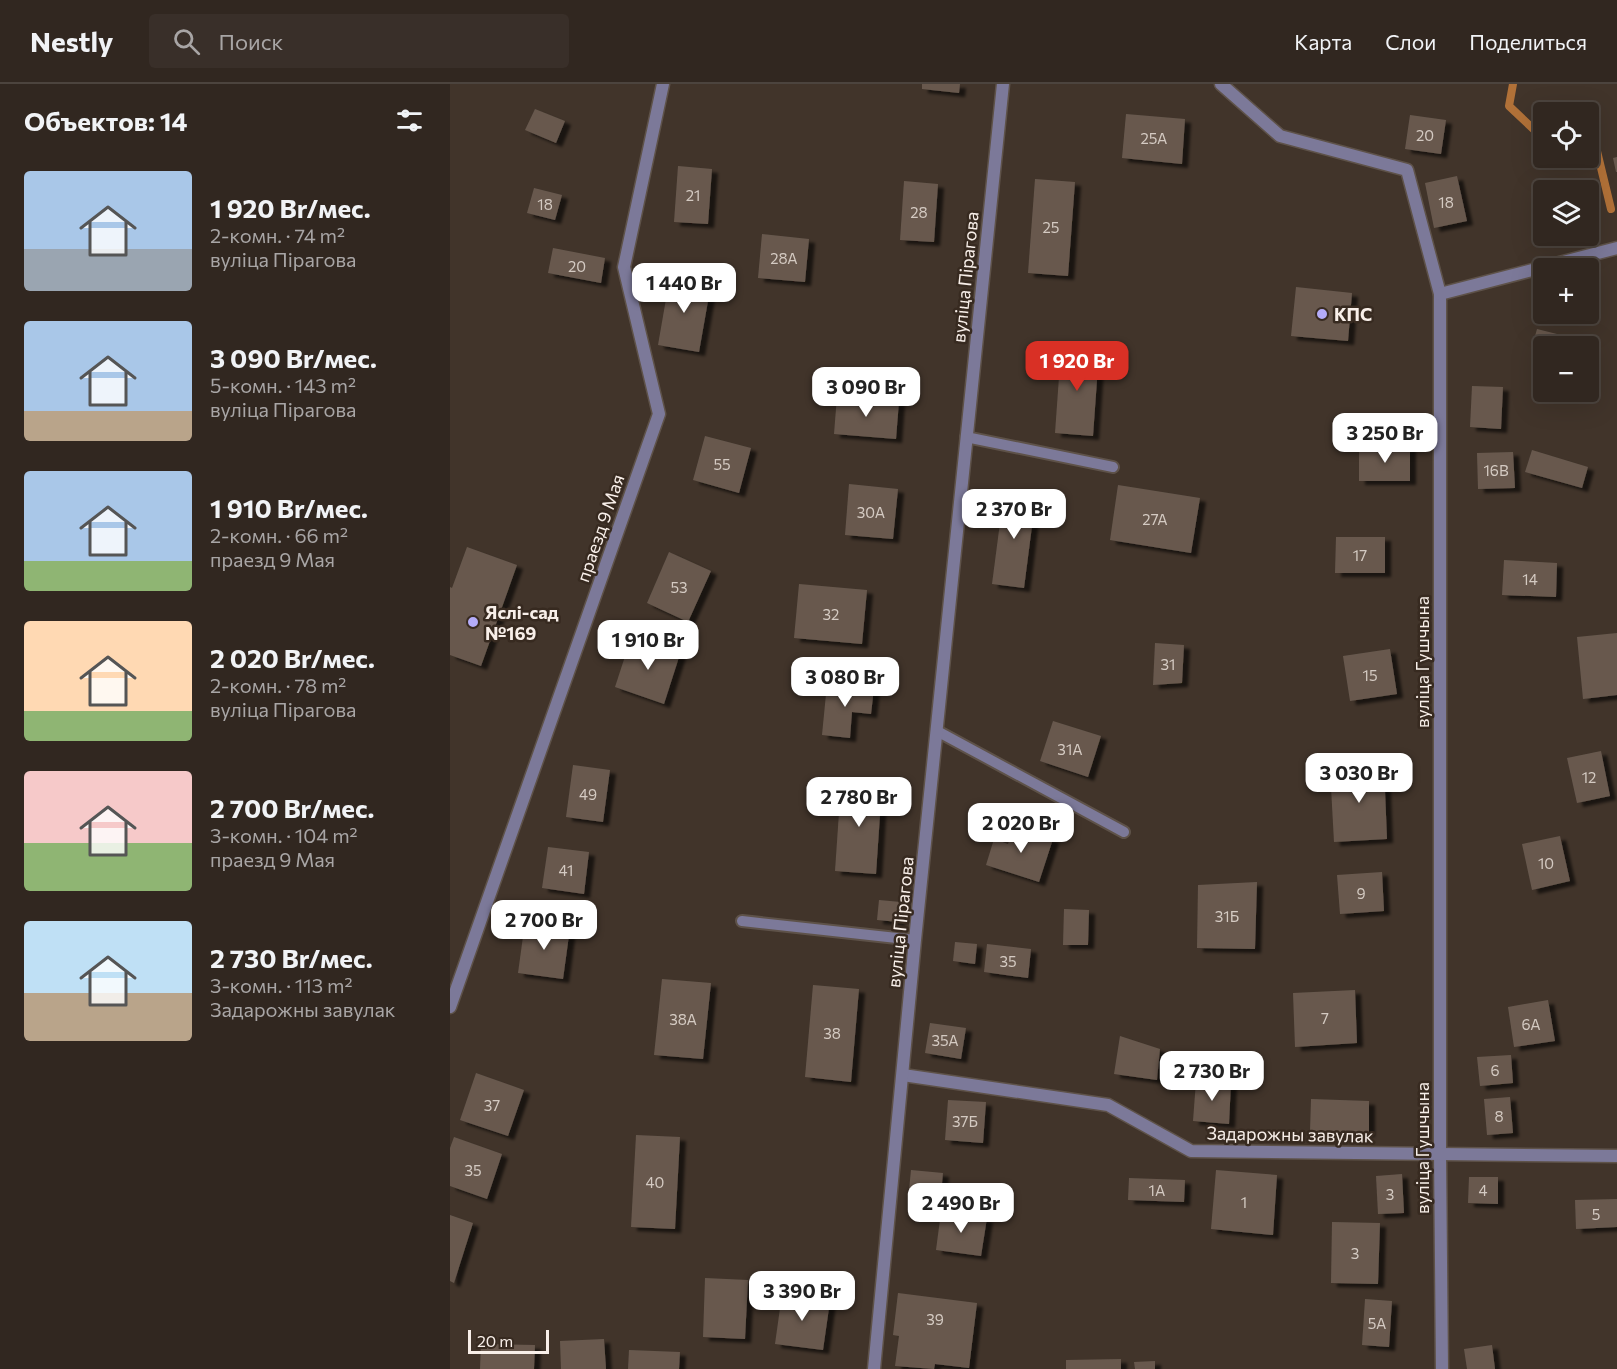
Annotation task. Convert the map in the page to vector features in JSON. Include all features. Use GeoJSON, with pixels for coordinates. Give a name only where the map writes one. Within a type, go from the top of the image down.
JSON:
{"type":"FeatureCollection","features":[{"type":"Feature","properties":{"kind":"street","name":"праезд 9 Мая"},"geometry":{"type":"LineString","coordinates":[[450,1007],[660,414],[624,267],[663,84]]}},
{"type":"Feature","properties":{"kind":"street","name":"вуліца Пірагова"},"geometry":{"type":"LineString","coordinates":[[874,1369],[915,940],[1003,84]]}},
{"type":"Feature","properties":{"kind":"street","name":"вуліца Гушчына"},"geometry":{"type":"LineString","coordinates":[[1221,84],[1280,136],[1407,170],[1440,294],[1442,1369]]}},
{"type":"Feature","properties":{"kind":"street"},"geometry":{"type":"LineString","coordinates":[[1440,294],[1617,248]]}},
{"type":"Feature","properties":{"kind":"street","name":"Задарожны завулак"},"geometry":{"type":"LineString","coordinates":[[903,1076],[1108,1105],[1191,1151],[1617,1156]]}},
{"type":"Feature","properties":{"kind":"lane"},"geometry":{"type":"LineString","coordinates":[[966,437],[1113,467]]}},
{"type":"Feature","properties":{"kind":"lane"},"geometry":{"type":"LineString","coordinates":[[937,731],[1124,832]]}},
{"type":"Feature","properties":{"kind":"lane"},"geometry":{"type":"LineString","coordinates":[[742,921],[915,940]]}},
{"type":"Feature","properties":{"kind":"building"},"geometry":{"type":"Polygon","coordinates":[[[922,84],[960,84],[959,93],[922,89],[922,84]]]}},
{"type":"Feature","properties":{"kind":"building"},"geometry":{"type":"Polygon","coordinates":[[[535,109],[565,121],[556,143],[525,130],[535,109]]]}},
{"type":"Feature","properties":{"kind":"building"},"geometry":{"type":"Polygon","coordinates":[[[1126,114],[1185,119],[1182,164],[1122,158],[1126,114]]]}},
{"type":"Feature","properties":{"kind":"building"},"geometry":{"type":"Polygon","coordinates":[[[1410,115],[1446,120],[1441,154],[1405,149],[1410,115]]]}},
{"type":"Feature","properties":{"kind":"building"},"geometry":{"type":"Polygon","coordinates":[[[1617,157],[1617,172],[1616,172],[1613,158],[1617,157]]]}},
{"type":"Feature","properties":{"kind":"building"},"geometry":{"type":"Polygon","coordinates":[[[678,166],[712,169],[708,224],[674,222],[678,166]]]}},
{"type":"Feature","properties":{"kind":"building"},"geometry":{"type":"Polygon","coordinates":[[[1457,176],[1467,221],[1434,228],[1425,183],[1457,176]]]}},
{"type":"Feature","properties":{"kind":"building"},"geometry":{"type":"Polygon","coordinates":[[[1035,179],[1075,182],[1068,276],[1028,273],[1035,179]]]}},
{"type":"Feature","properties":{"kind":"building"},"geometry":{"type":"Polygon","coordinates":[[[904,181],[938,184],[934,242],[900,240],[904,181]]]}},
{"type":"Feature","properties":{"kind":"building"},"geometry":{"type":"Polygon","coordinates":[[[534,188],[562,195],[555,220],[527,213],[534,188]]]}},
{"type":"Feature","properties":{"kind":"building"},"geometry":{"type":"Polygon","coordinates":[[[762,234],[809,239],[805,282],[758,278],[762,234]]]}},
{"type":"Feature","properties":{"kind":"building"},"geometry":{"type":"Polygon","coordinates":[[[553,248],[605,258],[601,283],[548,273],[553,248]]]}},
{"type":"Feature","properties":{"kind":"building"},"geometry":{"type":"Polygon","coordinates":[[[670,276],[711,284],[699,352],[658,345],[670,276]]]}},
{"type":"Feature","properties":{"kind":"building","name":"КПС"},"geometry":{"type":"Polygon","coordinates":[[[1296,287],[1352,293],[1348,341],[1291,336],[1296,287]]]}},
{"type":"Feature","properties":{"kind":"building"},"geometry":{"type":"Polygon","coordinates":[[[1537,329],[1565,336],[1535,336],[1537,329]]]}},
{"type":"Feature","properties":{"kind":"building"},"geometry":{"type":"Polygon","coordinates":[[[1061,349],[1099,352],[1093,436],[1055,433],[1061,349]]]}},
{"type":"Feature","properties":{"kind":"building"},"geometry":{"type":"Polygon","coordinates":[[[1472,386],[1503,387],[1501,429],[1470,427],[1472,386]]]}},
{"type":"Feature","properties":{"kind":"building"},"geometry":{"type":"Polygon","coordinates":[[[837,396],[899,401],[896,439],[834,434],[837,396]]]}},
{"type":"Feature","properties":{"kind":"building"},"geometry":{"type":"Polygon","coordinates":[[[705,436],[751,448],[739,493],[693,480],[705,436]]]}},
{"type":"Feature","properties":{"kind":"building"},"geometry":{"type":"Polygon","coordinates":[[[1410,446],[1410,481],[1359,481],[1359,447],[1410,446]]]}},
{"type":"Feature","properties":{"kind":"building"},"geometry":{"type":"Polygon","coordinates":[[[1532,450],[1588,467],[1582,488],[1525,472],[1532,450]]]}},
{"type":"Feature","properties":{"kind":"building"},"geometry":{"type":"Polygon","coordinates":[[[1513,452],[1515,488],[1478,489],[1477,453],[1513,452]]]}},
{"type":"Feature","properties":{"kind":"building"},"geometry":{"type":"Polygon","coordinates":[[[849,484],[898,489],[893,539],[845,535],[849,484]]]}},
{"type":"Feature","properties":{"kind":"building"},"geometry":{"type":"Polygon","coordinates":[[[1118,485],[1200,498],[1191,553],[1110,540],[1118,485]]]}},
{"type":"Feature","properties":{"kind":"building"},"geometry":{"type":"Polygon","coordinates":[[[1004,492],[1036,495],[1024,588],[992,584],[1004,492]]]}},
{"type":"Feature","properties":{"kind":"building"},"geometry":{"type":"Polygon","coordinates":[[[1336,537],[1385,537],[1385,573],[1335,573],[1336,537]]]}},
{"type":"Feature","properties":{"kind":"building","name":"Яслі-сад №169"},"geometry":{"type":"Polygon","coordinates":[[[467,547],[517,565],[481,666],[450,655],[450,587],[452,588],[467,547]]]}},
{"type":"Feature","properties":{"kind":"building"},"geometry":{"type":"Polygon","coordinates":[[[669,552],[711,571],[688,622],[647,603],[669,552]]]}},
{"type":"Feature","properties":{"kind":"building"},"geometry":{"type":"Polygon","coordinates":[[[1504,560],[1557,563],[1556,597],[1502,595],[1504,560]]]}},
{"type":"Feature","properties":{"kind":"building"},"geometry":{"type":"Polygon","coordinates":[[[799,584],[867,590],[862,644],[794,638],[799,584]]]}},
{"type":"Feature","properties":{"kind":"building"},"geometry":{"type":"Polygon","coordinates":[[[1617,633],[1617,695],[1583,699],[1577,637],[1617,633]]]}},
{"type":"Feature","properties":{"kind":"building"},"geometry":{"type":"Polygon","coordinates":[[[631,638],[680,654],[664,704],[615,687],[631,638]]]}},
{"type":"Feature","properties":{"kind":"building"},"geometry":{"type":"Polygon","coordinates":[[[1155,643],[1184,645],[1182,683],[1153,685],[1155,643]]]}},
{"type":"Feature","properties":{"kind":"building"},"geometry":{"type":"Polygon","coordinates":[[[1390,649],[1397,694],[1350,701],[1343,656],[1390,649]]]}},
{"type":"Feature","properties":{"kind":"building"},"geometry":{"type":"Polygon","coordinates":[[[827,684],[874,688],[871,714],[852,712],[850,738],[822,735],[827,684]]]}},
{"type":"Feature","properties":{"kind":"building"},"geometry":{"type":"Polygon","coordinates":[[[1053,721],[1101,736],[1088,777],[1040,761],[1053,721]]]}},
{"type":"Feature","properties":{"kind":"building"},"geometry":{"type":"Polygon","coordinates":[[[1601,751],[1610,796],[1577,803],[1567,758],[1601,751]]]}},
{"type":"Feature","properties":{"kind":"building"},"geometry":{"type":"Polygon","coordinates":[[[573,765],[610,770],[603,822],[566,817],[573,765]]]}},
{"type":"Feature","properties":{"kind":"building"},"geometry":{"type":"Polygon","coordinates":[[[1384,766],[1387,839],[1334,842],[1330,769],[1384,766]]]}},
{"type":"Feature","properties":{"kind":"building"},"geometry":{"type":"Polygon","coordinates":[[[841,783],[882,785],[876,874],[835,871],[841,783]]]}},
{"type":"Feature","properties":{"kind":"building"},"geometry":{"type":"Polygon","coordinates":[[[1014,826],[1053,839],[1039,882],[986,865],[994,839],[1008,844],[1014,826]]]}},
{"type":"Feature","properties":{"kind":"building"},"geometry":{"type":"Polygon","coordinates":[[[1560,836],[1570,881],[1532,890],[1522,844],[1560,836]]]}},
{"type":"Feature","properties":{"kind":"building"},"geometry":{"type":"Polygon","coordinates":[[[548,847],[589,852],[584,894],[542,888],[548,847]]]}},
{"type":"Feature","properties":{"kind":"building"},"geometry":{"type":"Polygon","coordinates":[[[1382,872],[1384,911],[1340,914],[1337,875],[1382,872]]]}},
{"type":"Feature","properties":{"kind":"building"},"geometry":{"type":"Polygon","coordinates":[[[1257,882],[1255,949],[1197,948],[1198,885],[1257,882]]]}},
{"type":"Feature","properties":{"kind":"building"},"geometry":{"type":"Polygon","coordinates":[[[879,900],[901,902],[899,922],[877,920],[879,900]]]}},
{"type":"Feature","properties":{"kind":"building"},"geometry":{"type":"Polygon","coordinates":[[[1064,909],[1089,910],[1088,945],[1063,945],[1064,909]]]}},
{"type":"Feature","properties":{"kind":"building"},"geometry":{"type":"Polygon","coordinates":[[[525,922],[570,928],[563,979],[518,973],[525,922]]]}},
{"type":"Feature","properties":{"kind":"building"},"geometry":{"type":"Polygon","coordinates":[[[955,942],[977,944],[975,964],[953,961],[955,942]]]}},
{"type":"Feature","properties":{"kind":"building"},"geometry":{"type":"Polygon","coordinates":[[[987,944],[1031,949],[1028,978],[984,972],[987,944]]]}},
{"type":"Feature","properties":{"kind":"building"},"geometry":{"type":"Polygon","coordinates":[[[662,979],[711,983],[703,1059],[654,1055],[662,979]]]}},
{"type":"Feature","properties":{"kind":"building"},"geometry":{"type":"Polygon","coordinates":[[[813,985],[859,989],[851,1082],[805,1077],[813,985]]]}},
{"type":"Feature","properties":{"kind":"building"},"geometry":{"type":"Polygon","coordinates":[[[1355,990],[1357,1043],[1295,1047],[1293,993],[1355,990]]]}},
{"type":"Feature","properties":{"kind":"building"},"geometry":{"type":"Polygon","coordinates":[[[1548,1000],[1555,1041],[1514,1047],[1508,1007],[1548,1000]]]}},
{"type":"Feature","properties":{"kind":"building"},"geometry":{"type":"Polygon","coordinates":[[[930,1023],[966,1028],[961,1059],[925,1053],[930,1023]]]}},
{"type":"Feature","properties":{"kind":"building"},"geometry":{"type":"Polygon","coordinates":[[[1120,1036],[1160,1049],[1157,1080],[1114,1074],[1120,1036]]]}},
{"type":"Feature","properties":{"kind":"building"},"geometry":{"type":"Polygon","coordinates":[[[1511,1055],[1513,1083],[1480,1086],[1477,1057],[1511,1055]]]}},
{"type":"Feature","properties":{"kind":"building"},"geometry":{"type":"Polygon","coordinates":[[[476,1073],[524,1090],[508,1136],[460,1120],[476,1073]]]}},
{"type":"Feature","properties":{"kind":"building"},"geometry":{"type":"Polygon","coordinates":[[[1196,1081],[1231,1083],[1229,1124],[1193,1121],[1196,1081]]]}},
{"type":"Feature","properties":{"kind":"building"},"geometry":{"type":"Polygon","coordinates":[[[1510,1097],[1513,1133],[1487,1135],[1484,1099],[1510,1097]]]}},
{"type":"Feature","properties":{"kind":"building"},"geometry":{"type":"Polygon","coordinates":[[[1311,1099],[1369,1101],[1369,1133],[1310,1131],[1311,1099]]]}},
{"type":"Feature","properties":{"kind":"building"},"geometry":{"type":"Polygon","coordinates":[[[948,1100],[986,1102],[983,1143],[945,1140],[948,1100]]]}},
{"type":"Feature","properties":{"kind":"building"},"geometry":{"type":"Polygon","coordinates":[[[636,1135],[680,1137],[675,1229],[631,1227],[636,1135]]]}},
{"type":"Feature","properties":{"kind":"building"},"geometry":{"type":"Polygon","coordinates":[[[454,1137],[502,1154],[487,1199],[450,1186],[450,1148],[454,1137]]]}},
{"type":"Feature","properties":{"kind":"building"},"geometry":{"type":"Polygon","coordinates":[[[911,1170],[943,1173],[941,1194],[909,1190],[911,1170]]]}},
{"type":"Feature","properties":{"kind":"building"},"geometry":{"type":"Polygon","coordinates":[[[1216,1170],[1277,1175],[1273,1235],[1211,1229],[1216,1170]]]}},
{"type":"Feature","properties":{"kind":"building"},"geometry":{"type":"Polygon","coordinates":[[[1402,1174],[1404,1213],[1378,1214],[1376,1176],[1402,1174]]]}},
{"type":"Feature","properties":{"kind":"building"},"geometry":{"type":"Polygon","coordinates":[[[1469,1177],[1498,1177],[1498,1204],[1468,1203],[1469,1177]]]}},
{"type":"Feature","properties":{"kind":"building"},"geometry":{"type":"Polygon","coordinates":[[[1129,1178],[1185,1180],[1184,1202],[1128,1200],[1129,1178]]]}},
{"type":"Feature","properties":{"kind":"building"},"geometry":{"type":"Polygon","coordinates":[[[1617,1199],[1617,1227],[1576,1229],[1575,1200],[1617,1199]]]}},
{"type":"Feature","properties":{"kind":"building"},"geometry":{"type":"Polygon","coordinates":[[[941,1212],[987,1218],[981,1256],[936,1250],[941,1212]]]}},
{"type":"Feature","properties":{"kind":"building"},"geometry":{"type":"Polygon","coordinates":[[[450,1215],[473,1223],[454,1283],[450,1281],[450,1215]]]}},
{"type":"Feature","properties":{"kind":"building"},"geometry":{"type":"Polygon","coordinates":[[[1332,1222],[1380,1223],[1378,1284],[1331,1283],[1332,1222]]]}},
{"type":"Feature","properties":{"kind":"building"},"geometry":{"type":"Polygon","coordinates":[[[705,1278],[748,1280],[745,1339],[703,1337],[705,1278]]]}},
{"type":"Feature","properties":{"kind":"building"},"geometry":{"type":"Polygon","coordinates":[[[898,1293],[977,1303],[969,1368],[935,1364],[934,1369],[895,1366],[899,1336],[893,1335],[898,1293]]]}},
{"type":"Feature","properties":{"kind":"building"},"geometry":{"type":"Polygon","coordinates":[[[782,1294],[830,1301],[823,1350],[775,1344],[782,1294]]]}},
{"type":"Feature","properties":{"kind":"building"},"geometry":{"type":"Polygon","coordinates":[[[1365,1299],[1392,1301],[1389,1347],[1362,1345],[1365,1299]]]}},
{"type":"Feature","properties":{"kind":"building"},"geometry":{"type":"Polygon","coordinates":[[[604,1339],[606,1369],[561,1369],[560,1341],[604,1339]]]}},
{"type":"Feature","properties":{"kind":"building"},"geometry":{"type":"Polygon","coordinates":[[[481,1344],[535,1345],[534,1369],[480,1369],[481,1344]]]}},
{"type":"Feature","properties":{"kind":"building"},"geometry":{"type":"Polygon","coordinates":[[[1492,1345],[1495,1369],[1467,1369],[1464,1349],[1492,1345]]]}},
{"type":"Feature","properties":{"kind":"building"},"geometry":{"type":"Polygon","coordinates":[[[629,1350],[680,1352],[679,1369],[628,1369],[629,1350]]]}},
{"type":"Feature","properties":{"kind":"building"},"geometry":{"type":"Polygon","coordinates":[[[1121,1359],[1121,1369],[1066,1369],[1066,1360],[1121,1359]]]}},
{"type":"Feature","properties":{"kind":"building"},"geometry":{"type":"Polygon","coordinates":[[[1155,1361],[1155,1369],[1135,1369],[1134,1362],[1155,1361]]]}},
{"type":"Feature","properties":{"kind":"waterway"},"geometry":{"type":"LineString","coordinates":[[1513,84],[1509,106],[1533,129]]}},
{"type":"Feature","properties":{"kind":"waterway"},"geometry":{"type":"LineString","coordinates":[[1599,160],[1611,209]]}},
{"type":"Feature","properties":{"kind":"place","name":"КПС"},"geometry":{"type":"Point","coordinates":[1322,314]}},
{"type":"Feature","properties":{"kind":"place","name":"Яслі-сад №169"},"geometry":{"type":"Point","coordinates":[473,622]}}]}
